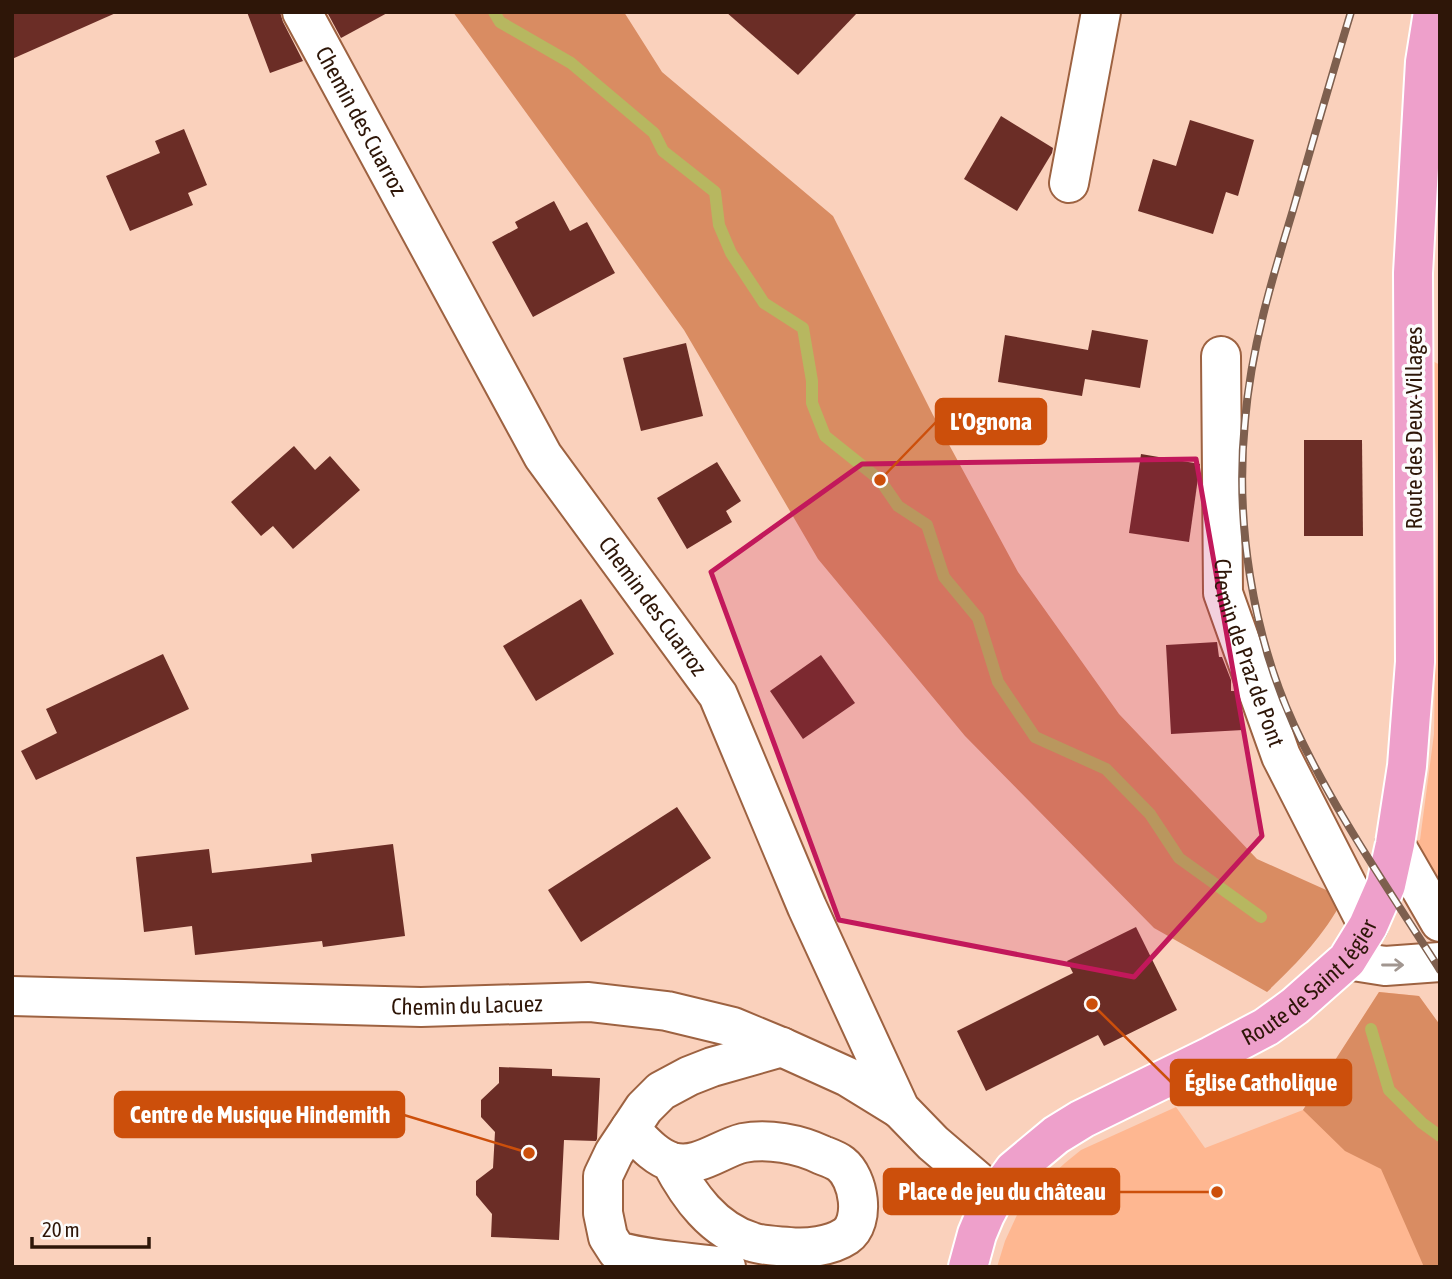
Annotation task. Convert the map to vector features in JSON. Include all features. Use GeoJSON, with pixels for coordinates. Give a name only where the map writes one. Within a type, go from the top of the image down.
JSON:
{"type":"FeatureCollection","features":[{"type":"Feature","properties":{"kind":"main road","name":"Route des Deux-Villages"},"geometry":{"type":"LineString","coordinates":[[1395,844],[1407,766],[1415,662],[1413,273],[1425,62],[1433,12]]}},
{"type":"Feature","properties":{"kind":"main road","name":"Route de Saint Légier"},"geometry":{"type":"LineString","coordinates":[[968,1267],[977,1234],[995,1196],[1014,1170],[1056,1135],[1082,1119],[1265,1027],[1295,1006],[1347,960],[1368,926],[1386,885],[1395,844]]}},
{"type":"Feature","properties":{"kind":"street","name":"Chemin des Cuarroz"},"geometry":{"type":"LineString","coordinates":[[302,12],[543,456],[718,695],[807,907],[900,1109],[933,1143],[995,1196]]}},
{"type":"Feature","properties":{"kind":"street"},"geometry":{"type":"LineString","coordinates":[[1069,183],[1101,12]]}},
{"type":"Feature","properties":{"kind":"street","name":"Chemin de Praz de Pont"},"geometry":{"type":"LineString","coordinates":[[1221,356],[1223,593],[1281,756],[1368,926]]}},
{"type":"Feature","properties":{"kind":"street"},"geometry":{"type":"LineString","coordinates":[[1395,844],[1440,922]]}},
{"type":"Feature","properties":{"kind":"street"},"geometry":{"type":"LineString","coordinates":[[1347,960],[1385,966],[1440,962]]}},
{"type":"Feature","properties":{"kind":"street","name":"Chemin du Lacuez"},"geometry":{"type":"LineString","coordinates":[[12,996],[421,1007],[589,1002],[667,1011],[733,1027],[782,1047],[848,1077],[900,1109]]}},
{"type":"Feature","properties":{"kind":"street"},"geometry":{"type":"LineString","coordinates":[[726,1267],[640,1257],[617,1251],[608,1237],[603,1213],[603,1176],[614,1153],[644,1108],[662,1091],[712,1067],[782,1047]]}},
{"type":"Feature","properties":{"kind":"street"},"geometry":{"type":"LineString","coordinates":[[630,1129],[654,1152],[671,1162]]}},
{"type":"Feature","properties":{"kind":"highlighted area"},"geometry":{"type":"Polygon","coordinates":[[[1196,459],[1262,836],[1134,977],[839,920],[711,572],[862,464],[1196,459]]]}},
{"type":"Feature","properties":{"kind":"shaded area"},"geometry":{"type":"Polygon","coordinates":[[[453,12],[624,12],[662,72],[833,216],[933,415],[1018,572],[1119,714],[1257,859],[1344,898],[1309,948],[1267,992],[1154,928],[965,736],[818,559],[684,330],[453,12]]]}},
{"type":"Feature","properties":{"kind":"shaded area"},"geometry":{"type":"Polygon","coordinates":[[[1431,360],[1440,365],[1440,922],[1395,844],[1420,840],[1434,734],[1438,496],[1431,360]]]}},
{"type":"Feature","properties":{"kind":"shaded area"},"geometry":{"type":"Polygon","coordinates":[[[1379,992],[1419,996],[1440,1025],[1440,1267],[997,1267],[1017,1215],[1038,1188],[1081,1150],[1176,1107],[1205,1148],[1303,1110],[1379,992]]]}},
{"type":"Feature","properties":{"kind":"shaded area"},"geometry":{"type":"Polygon","coordinates":[[[1379,992],[1419,996],[1440,1025],[1440,1267],[1424,1267],[1381,1169],[1345,1151],[1303,1110],[1379,992]]]}},
{"type":"Feature","properties":{"kind":"building"},"geometry":{"type":"Polygon","coordinates":[[[12,12],[118,12],[12,59],[12,12]]]}},
{"type":"Feature","properties":{"kind":"building"},"geometry":{"type":"Polygon","coordinates":[[[247,12],[280,12],[303,61],[270,73],[247,12]]]}},
{"type":"Feature","properties":{"kind":"building"},"geometry":{"type":"Polygon","coordinates":[[[327,12],[389,12],[341,38],[327,12]]]}},
{"type":"Feature","properties":{"kind":"building"},"geometry":{"type":"Polygon","coordinates":[[[726,12],[858,12],[798,75],[726,12]]]}},
{"type":"Feature","properties":{"kind":"building"},"geometry":{"type":"Polygon","coordinates":[[[1001,116],[1053,148],[1017,211],[964,179],[1001,116]]]}},
{"type":"Feature","properties":{"kind":"building"},"geometry":{"type":"Polygon","coordinates":[[[1190,120],[1254,140],[1238,196],[1226,192],[1213,234],[1138,211],[1153,159],[1176,166],[1190,120]]]}},
{"type":"Feature","properties":{"kind":"building"},"geometry":{"type":"Polygon","coordinates":[[[184,129],[207,185],[188,193],[193,205],[130,231],[106,176],[160,153],[155,141],[184,129]]]}},
{"type":"Feature","properties":{"kind":"building"},"geometry":{"type":"Polygon","coordinates":[[[554,201],[570,231],[587,222],[615,273],[533,317],[492,242],[518,228],[515,222],[554,201]]]}},
{"type":"Feature","properties":{"kind":"building"},"geometry":{"type":"Polygon","coordinates":[[[1092,330],[1148,340],[1140,388],[1085,379],[1082,396],[998,382],[1005,335],[1088,350],[1092,330]]]}},
{"type":"Feature","properties":{"kind":"building"},"geometry":{"type":"Polygon","coordinates":[[[686,343],[703,416],[641,431],[623,358],[686,343]]]}},
{"type":"Feature","properties":{"kind":"building"},"geometry":{"type":"Polygon","coordinates":[[[1304,440],[1362,440],[1363,536],[1304,536],[1304,440]]]}},
{"type":"Feature","properties":{"kind":"building"},"geometry":{"type":"Polygon","coordinates":[[[294,446],[315,470],[330,456],[360,490],[293,549],[273,526],[261,536],[231,502],[294,446]]]}},
{"type":"Feature","properties":{"kind":"building"},"geometry":{"type":"Polygon","coordinates":[[[1141,454],[1200,464],[1189,542],[1129,533],[1141,454]]]}},
{"type":"Feature","properties":{"kind":"building"},"geometry":{"type":"Polygon","coordinates":[[[717,462],[741,501],[726,511],[732,522],[687,549],[657,498],[717,462]]]}},
{"type":"Feature","properties":{"kind":"building"},"geometry":{"type":"Polygon","coordinates":[[[581,599],[614,654],[536,701],[503,646],[581,599]]]}},
{"type":"Feature","properties":{"kind":"building"},"geometry":{"type":"Polygon","coordinates":[[[1217,642],[1219,657],[1222,657],[1231,680],[1231,691],[1235,691],[1242,711],[1243,730],[1171,734],[1166,645],[1217,642]]]}},
{"type":"Feature","properties":{"kind":"building"},"geometry":{"type":"Polygon","coordinates":[[[163,654],[189,709],[36,780],[21,751],[57,733],[46,709],[163,654]]]}},
{"type":"Feature","properties":{"kind":"building"},"geometry":{"type":"Polygon","coordinates":[[[821,655],[855,703],[803,739],[770,691],[821,655]]]}},
{"type":"Feature","properties":{"kind":"building"},"geometry":{"type":"Polygon","coordinates":[[[677,807],[711,858],[581,942],[548,890],[677,807]]]}},
{"type":"Feature","properties":{"kind":"building"},"geometry":{"type":"Polygon","coordinates":[[[393,844],[405,936],[323,947],[322,941],[195,955],[192,926],[144,932],[136,857],[209,849],[212,873],[312,862],[311,854],[393,844]]]}},
{"type":"Feature","properties":{"kind":"building"},"geometry":{"type":"Polygon","coordinates":[[[1136,927],[1177,1010],[1104,1046],[1098,1035],[986,1091],[957,1031],[1073,973],[1067,961],[1136,927]]]}},
{"type":"Feature","properties":{"kind":"building"},"geometry":{"type":"Polygon","coordinates":[[[499,1067],[552,1069],[552,1076],[600,1078],[596,1141],[564,1140],[559,1240],[491,1237],[492,1214],[476,1195],[476,1181],[493,1168],[495,1132],[481,1117],[481,1100],[499,1083],[499,1067]]]}},
{"type":"Feature","properties":{"kind":"waterway"},"geometry":{"type":"LineString","coordinates":[[494,12],[500,22],[571,63],[654,133],[663,151],[715,192],[719,225],[731,253],[764,303],[803,328],[812,381],[812,403],[825,436],[880,480],[898,506],[927,525],[944,577],[978,618],[998,682],[1035,737],[1106,769],[1150,814],[1179,858],[1261,917]]}},
{"type":"Feature","properties":{"kind":"waterway"},"geometry":{"type":"LineString","coordinates":[[1371,1029],[1389,1090],[1422,1123],[1440,1136]]}},
{"type":"Feature","properties":{"kind":"railway"},"geometry":{"type":"LineString","coordinates":[[1351,12],[1277,262],[1257,340],[1245,421],[1245,537],[1257,615],[1279,690],[1294,725],[1344,819],[1440,970]]}},
{"type":"Feature","properties":{"kind":"place","name":"L'Ognona"},"geometry":{"type":"Point","coordinates":[880,480]}},
{"type":"Feature","properties":{"kind":"place","name":"Église Catholique"},"geometry":{"type":"Point","coordinates":[1092,1004]}},
{"type":"Feature","properties":{"kind":"place","name":"Centre de Musique Hindemith"},"geometry":{"type":"Point","coordinates":[529,1153]}},
{"type":"Feature","properties":{"kind":"place","name":"Place de jeu du château"},"geometry":{"type":"Point","coordinates":[1217,1192]}}]}
